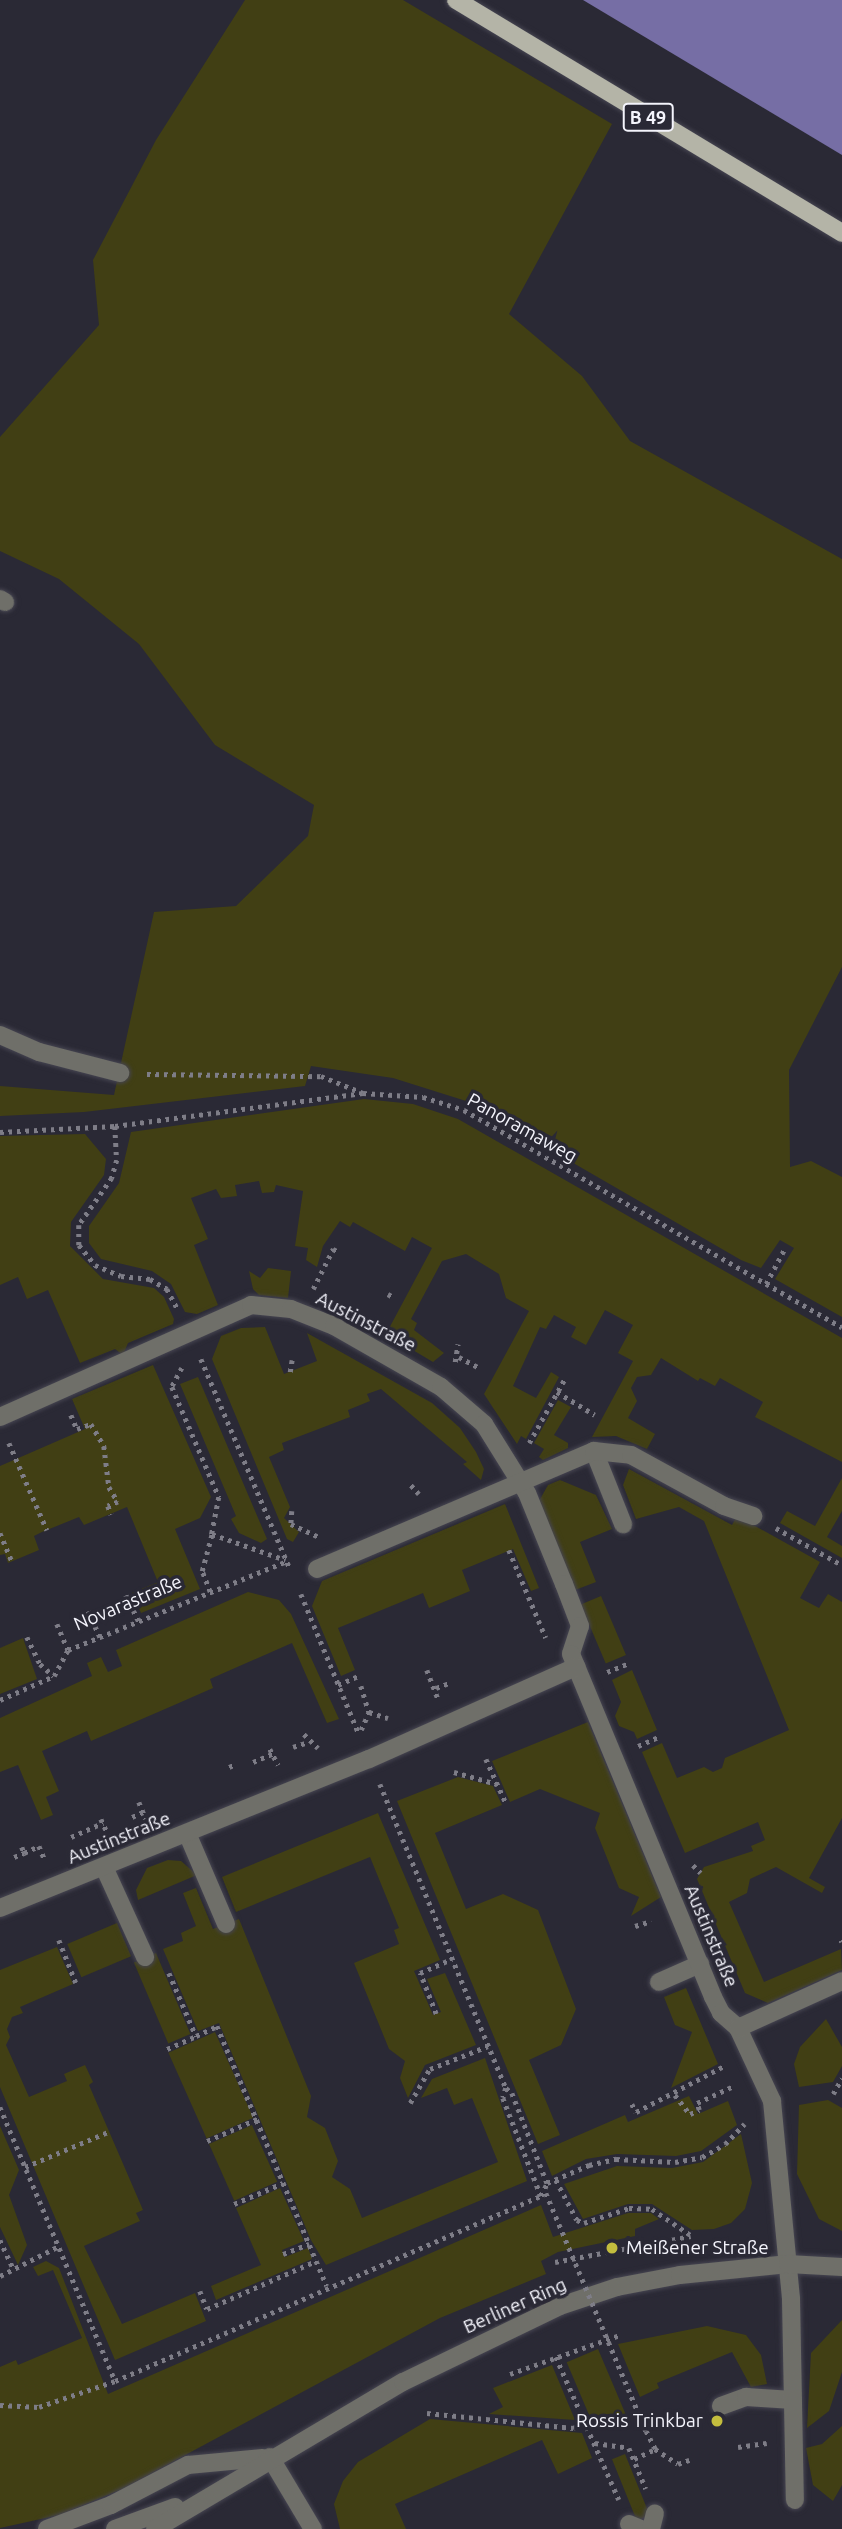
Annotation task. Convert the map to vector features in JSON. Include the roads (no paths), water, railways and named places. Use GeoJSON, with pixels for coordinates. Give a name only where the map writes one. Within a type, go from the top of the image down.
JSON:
{"type":"FeatureCollection","features":[{"type":"Feature","properties":{"kind":"main road","name":"B 49"},"geometry":{"type":"LineString","coordinates":[[456,0],[842,233]]}},
{"type":"Feature","properties":{"kind":"street"},"geometry":{"type":"LineString","coordinates":[[0,1035],[39,1052],[120,1073]]}},
{"type":"Feature","properties":{"kind":"street","name":"Austinstraße"},"geometry":{"type":"LineString","coordinates":[[0,1417],[148,1354],[223,1314],[251,1305],[291,1309],[334,1326],[441,1387],[484,1424],[515,1474],[580,1626],[571,1654],[700,1964],[721,2013],[738,2028],[772,2101],[788,2264]]}},
{"type":"Feature","properties":{"kind":"street"},"geometry":{"type":"LineString","coordinates":[[594,1451],[624,1524]]}},
{"type":"Feature","properties":{"kind":"street"},"geometry":{"type":"LineString","coordinates":[[317,1569],[515,1474],[594,1451],[631,1455],[724,1506],[753,1516]]}},
{"type":"Feature","properties":{"kind":"street","name":"Austinstraße"},"geometry":{"type":"LineString","coordinates":[[0,1908],[369,1759],[576,1667]]}},
{"type":"Feature","properties":{"kind":"street"},"geometry":{"type":"LineString","coordinates":[[187,1833],[226,1924]]}},
{"type":"Feature","properties":{"kind":"street"},"geometry":{"type":"LineString","coordinates":[[104,1867],[145,1957]]}},
{"type":"Feature","properties":{"kind":"street"},"geometry":{"type":"LineString","coordinates":[[659,1982],[700,1964]]}},
{"type":"Feature","properties":{"kind":"street"},"geometry":{"type":"LineString","coordinates":[[738,2028],[842,1981]]}},
{"type":"Feature","properties":{"kind":"street"},"geometry":{"type":"LineString","coordinates":[[788,2264],[795,2500]]}},
{"type":"Feature","properties":{"kind":"street","name":"Berliner Ring"},"geometry":{"type":"LineString","coordinates":[[155,2529],[270,2457],[402,2382],[560,2306],[617,2287],[680,2275],[788,2264],[842,2267]]}},
{"type":"Feature","properties":{"kind":"street"},"geometry":{"type":"LineString","coordinates":[[721,2406],[746,2398],[793,2400]]}},
{"type":"Feature","properties":{"kind":"street"},"geometry":{"type":"LineString","coordinates":[[270,2457],[313,2529]]}},
{"type":"Feature","properties":{"kind":"street","name":"Berliner Ring"},"geometry":{"type":"LineString","coordinates":[[47,2529],[111,2505],[188,2465],[270,2457]]}},
{"type":"Feature","properties":{"kind":"street","name":"Berliner Ring"},"geometry":{"type":"LineString","coordinates":[[115,2529],[205,2496]]}},
{"type":"Feature","properties":{"kind":"place","name":"Meißener Straße"},"geometry":{"type":"Point","coordinates":[612,2248]}},
{"type":"Feature","properties":{"kind":"place","name":"Rossis Trinkbar"},"geometry":{"type":"Point","coordinates":[717,2421]}}]}
